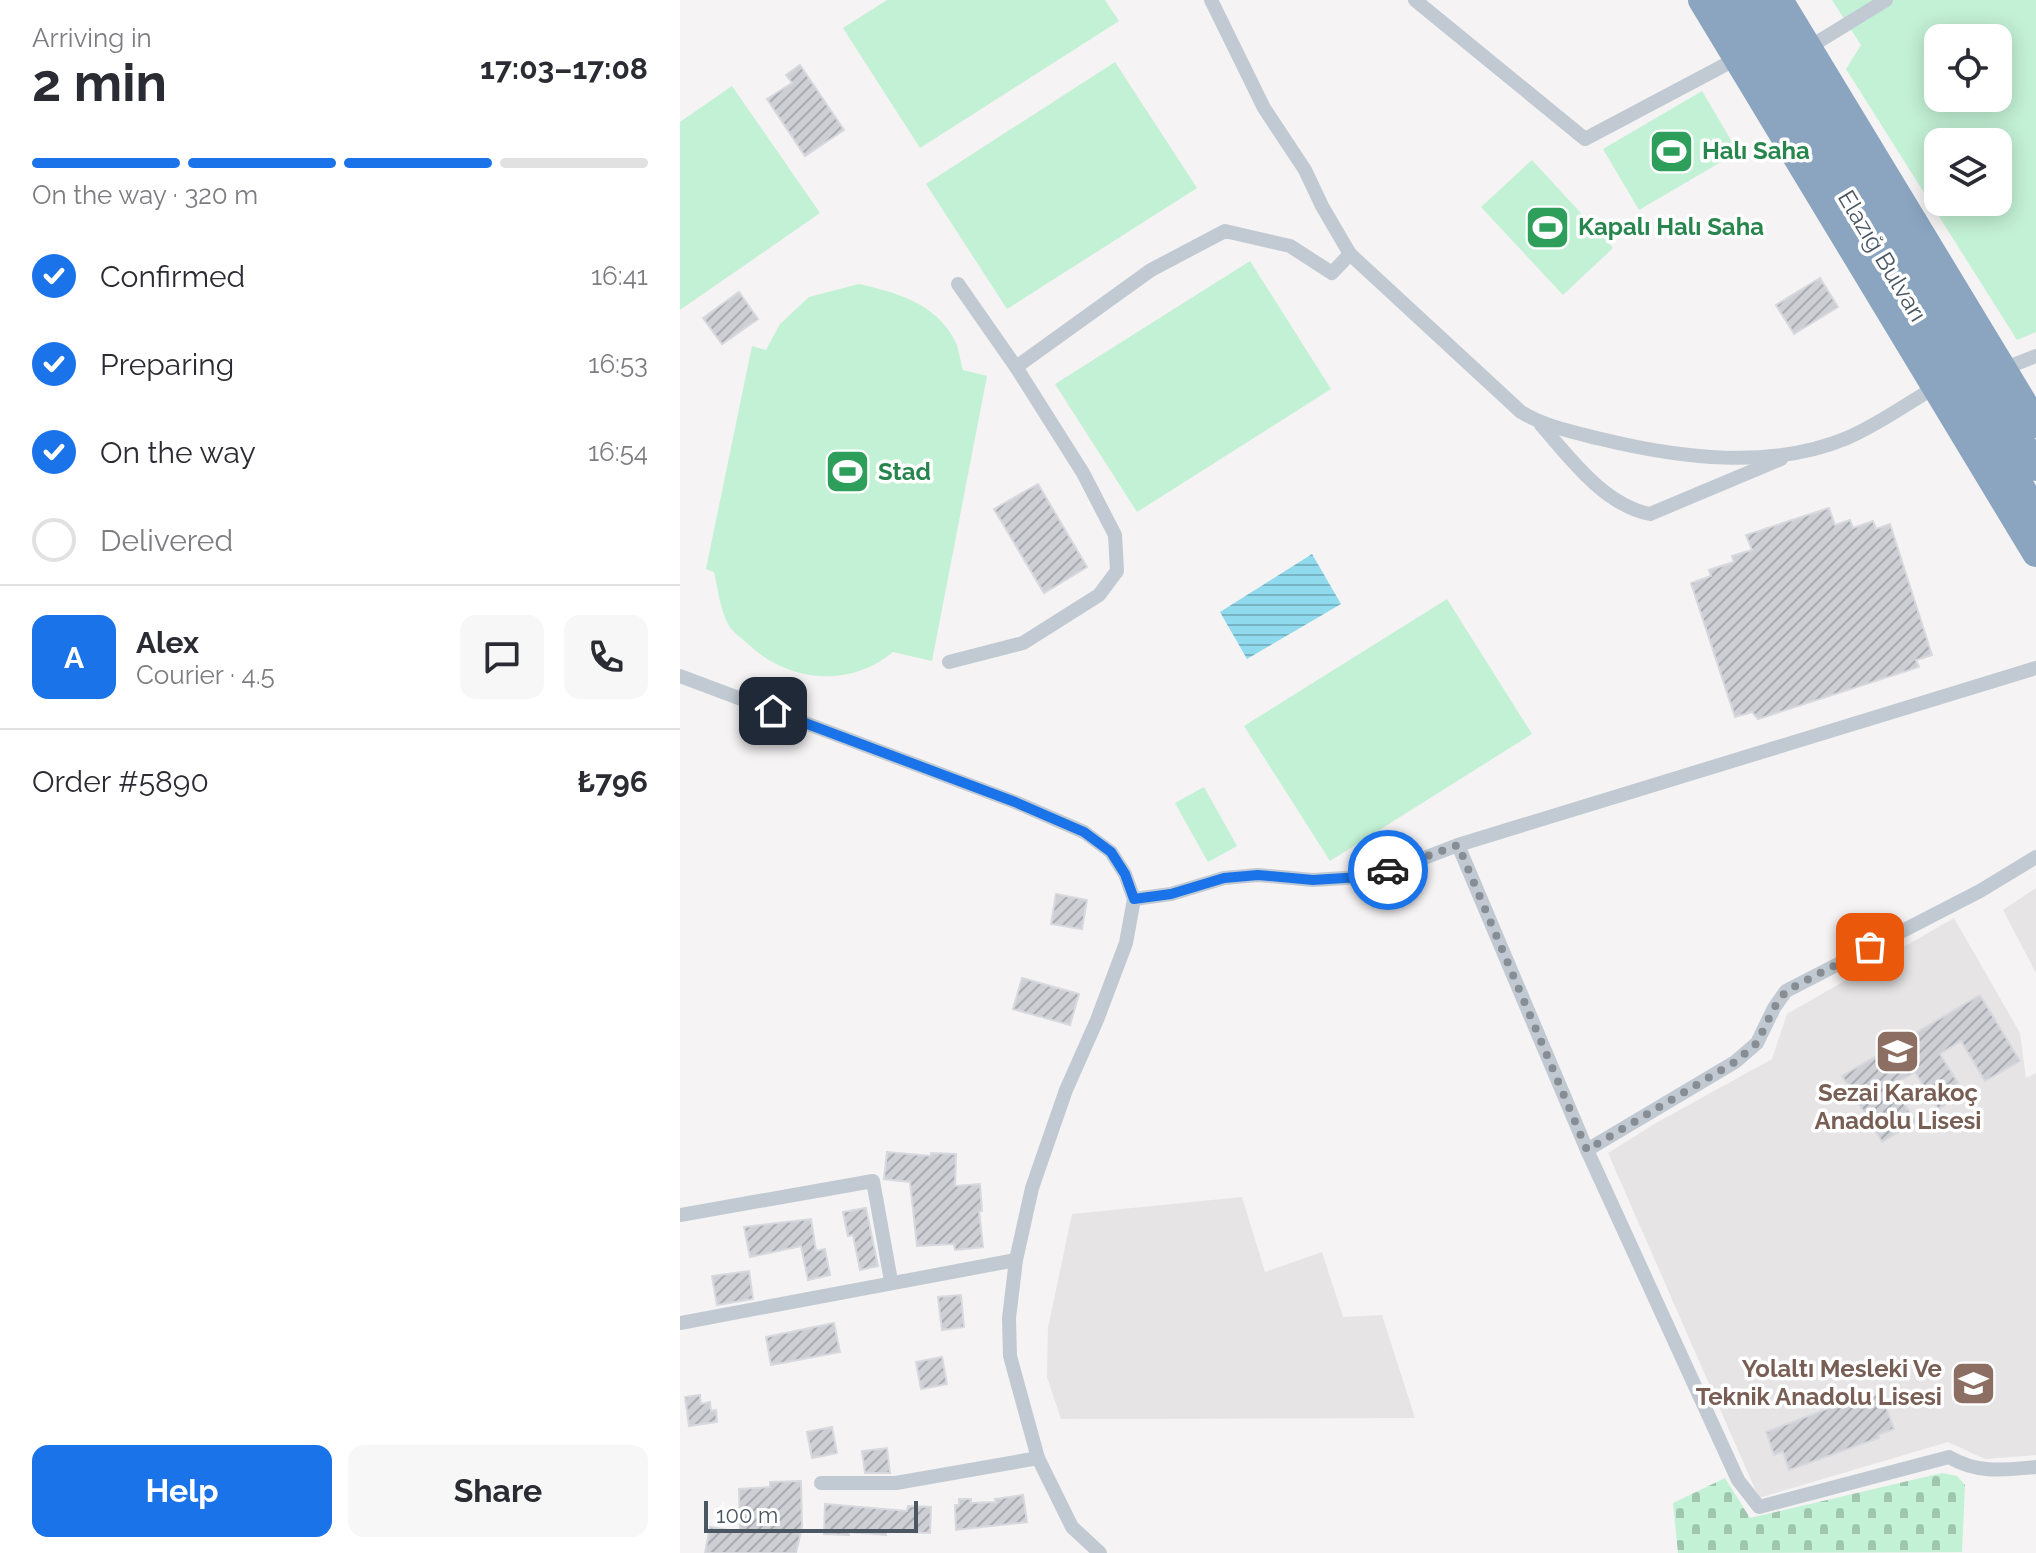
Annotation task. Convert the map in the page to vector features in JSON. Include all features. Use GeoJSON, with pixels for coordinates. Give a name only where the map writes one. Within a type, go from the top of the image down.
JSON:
{"type":"FeatureCollection","features":[{"type":"Feature","properties":{"kind":"highway"},"geometry":{"type":"LineString","coordinates":[[1702,0],[2036,553]]}},
{"type":"Feature","properties":{"kind":"highway","name":"Elazığ Bulvarı"},"geometry":{"type":"LineString","coordinates":[[1726,0],[1911,301],[2036,513]]}},
{"type":"Feature","properties":{"kind":"highway","name":"Elazığ Bulvarı"},"geometry":{"type":"LineString","coordinates":[[1754,0],[2036,467]]}},
{"type":"Feature","properties":{"kind":"highway"},"geometry":{"type":"LineString","coordinates":[[1779,0],[2036,424]]}},
{"type":"Feature","properties":{"kind":"street"},"geometry":{"type":"LineString","coordinates":[[1211,0],[1264,108],[1305,170],[1350,254],[1521,412],[1539,423],[1582,471],[1634,511],[1650,514],[1797,453],[1847,438],[1937,386]]}},
{"type":"Feature","properties":{"kind":"street"},"geometry":{"type":"LineString","coordinates":[[1415,0],[1585,139],[1736,59]]}},
{"type":"Feature","properties":{"kind":"street"},"geometry":{"type":"LineString","coordinates":[[1808,48],[1886,0]]}},
{"type":"Feature","properties":{"kind":"street"},"geometry":{"type":"LineString","coordinates":[[1016,367],[1151,270],[1225,231],[1290,246],[1332,273],[1350,254]]}},
{"type":"Feature","properties":{"kind":"street"},"geometry":{"type":"LineString","coordinates":[[949,662],[1023,643],[1099,595],[1117,571],[1115,535],[1083,473],[1016,367],[958,284]]}},
{"type":"Feature","properties":{"kind":"street"},"geometry":{"type":"LineString","coordinates":[[2003,369],[2036,356]]}},
{"type":"Feature","properties":{"kind":"street"},"geometry":{"type":"LineString","coordinates":[[1539,423],[1636,448],[1678,454],[1728,456],[1797,453]]}},
{"type":"Feature","properties":{"kind":"street"},"geometry":{"type":"LineString","coordinates":[[1134,899],[1171,894],[1224,878],[1258,875],[1313,880],[1361,877],[2036,668]]}},
{"type":"Feature","properties":{"kind":"street"},"geometry":{"type":"LineString","coordinates":[[680,676],[1015,802],[1084,832],[1111,852],[1125,874],[1134,899],[1126,943],[1066,1090],[1032,1188],[1016,1260],[1009,1318],[1010,1356],[1038,1458],[1072,1527],[1100,1553]]}},
{"type":"Feature","properties":{"kind":"street"},"geometry":{"type":"LineString","coordinates":[[1458,845],[1587,1150],[1738,1480],[1759,1507],[1949,1457],[1966,1467],[1989,1471],[2036,1467]]}},
{"type":"Feature","properties":{"kind":"street"},"geometry":{"type":"LineString","coordinates":[[1587,1150],[1735,1062],[1757,1043],[1786,991],[1980,891],[2036,857]]}},
{"type":"Feature","properties":{"kind":"street"},"geometry":{"type":"LineString","coordinates":[[680,1215],[873,1181],[891,1281]]}},
{"type":"Feature","properties":{"kind":"street"},"geometry":{"type":"LineString","coordinates":[[680,1323],[1016,1260]]}},
{"type":"Feature","properties":{"kind":"street"},"geometry":{"type":"LineString","coordinates":[[821,1483],[896,1483],[1038,1458]]}},
{"type":"Feature","properties":{"kind":"shaded area"},"geometry":{"type":"Polygon","coordinates":[[[2036,888],[2036,973],[2003,910],[2036,888]]]}},
{"type":"Feature","properties":{"kind":"shaded area"},"geometry":{"type":"Polygon","coordinates":[[[1954,918],[2020,1033],[2026,1078],[2036,1073],[2036,1455],[1985,1459],[1948,1442],[1759,1498],[1608,1153],[1772,1059],[1787,1014],[1954,918]]]}},
{"type":"Feature","properties":{"kind":"shaded area"},"geometry":{"type":"Polygon","coordinates":[[[1242,1197],[1265,1272],[1322,1252],[1343,1317],[1382,1315],[1415,1418],[1061,1419],[1047,1377],[1048,1328],[1072,1214],[1242,1197]]]}},
{"type":"Feature","properties":{"kind":"green space"},"geometry":{"type":"Polygon","coordinates":[[[887,0],[1105,0],[1119,21],[920,148],[843,28],[887,0]]]}},
{"type":"Feature","properties":{"kind":"green space"},"geometry":{"type":"Polygon","coordinates":[[[1832,0],[2036,0],[2036,332],[2017,340],[1939,216],[2012,216],[2012,128],[1924,128],[1924,193],[1846,69],[1861,45],[1832,0]]]}},
{"type":"Feature","properties":{"kind":"green space"},"geometry":{"type":"Polygon","coordinates":[[[1115,62],[1197,188],[1007,309],[926,184],[1115,62]]]}},
{"type":"Feature","properties":{"kind":"green space"},"geometry":{"type":"Polygon","coordinates":[[[732,86],[820,213],[680,310],[680,122],[732,86]]]}},
{"type":"Feature","properties":{"kind":"green space","name":"Halı Saha"},"geometry":{"type":"Polygon","coordinates":[[[1702,91],[1738,152],[1639,210],[1603,149],[1702,91]]]}},
{"type":"Feature","properties":{"kind":"green space","name":"Kapalı Halı Saha"},"geometry":{"type":"Polygon","coordinates":[[[1532,160],[1613,248],[1563,295],[1481,207],[1532,160]]]}},
{"type":"Feature","properties":{"kind":"green space"},"geometry":{"type":"Polygon","coordinates":[[[1250,261],[1331,389],[1137,512],[1055,384],[1250,261]]]}},
{"type":"Feature","properties":{"kind":"green space","name":"Stad"},"geometry":{"type":"Polygon","coordinates":[[[859,284],[900,295],[925,308],[936,316],[954,339],[963,370],[987,376],[932,661],[893,652],[857,672],[818,676],[780,666],[735,633],[723,613],[714,572],[706,569],[752,346],[766,350],[780,324],[809,297],[859,284]]]}},
{"type":"Feature","properties":{"kind":"green space"},"geometry":{"type":"Polygon","coordinates":[[[1447,599],[1532,734],[1330,861],[1244,726],[1447,599]]]}},
{"type":"Feature","properties":{"kind":"green space"},"geometry":{"type":"Polygon","coordinates":[[[1204,787],[1237,846],[1208,862],[1175,803],[1204,787]]]}},
{"type":"Feature","properties":{"kind":"green space"},"geometry":{"type":"Polygon","coordinates":[[[1942,1473],[1957,1476],[1965,1485],[1962,1552],[1678,1553],[1673,1503],[1725,1478],[1750,1518],[1942,1473]]]}},
{"type":"Feature","properties":{"kind":"water"},"geometry":{"type":"Polygon","coordinates":[[[1312,554],[1341,604],[1247,659],[1220,612],[1312,554]]]}},
{"type":"Feature","properties":{"kind":"building"},"geometry":{"type":"Polygon","coordinates":[[[800,65],[844,130],[805,156],[767,99],[792,83],[786,75],[800,65]]]}},
{"type":"Feature","properties":{"kind":"building"},"geometry":{"type":"Polygon","coordinates":[[[1820,278],[1838,307],[1794,334],[1776,305],[1820,278]]]}},
{"type":"Feature","properties":{"kind":"building"},"geometry":{"type":"Polygon","coordinates":[[[739,292],[758,319],[722,344],[703,318],[739,292]]]}},
{"type":"Feature","properties":{"kind":"building"},"geometry":{"type":"Polygon","coordinates":[[[1038,484],[1087,567],[1044,593],[994,509],[1038,484]]]}},
{"type":"Feature","properties":{"kind":"building"},"geometry":{"type":"Polygon","coordinates":[[[1829,508],[1835,525],[1850,520],[1853,528],[1873,521],[1876,529],[1890,524],[1932,655],[1916,660],[1919,667],[1758,719],[1752,712],[1735,717],[1691,583],[1711,576],[1709,570],[1734,562],[1732,556],[1752,550],[1746,535],[1829,508]]]}},
{"type":"Feature","properties":{"kind":"building"},"geometry":{"type":"Polygon","coordinates":[[[1056,894],[1087,900],[1082,929],[1051,924],[1056,894]]]}},
{"type":"Feature","properties":{"kind":"building"},"geometry":{"type":"Polygon","coordinates":[[[1022,978],[1079,994],[1070,1025],[1013,1009],[1022,978]]]}},
{"type":"Feature","properties":{"kind":"building"},"geometry":{"type":"Polygon","coordinates":[[[1980,995],[2020,1061],[1985,1081],[1961,1041],[1940,1054],[1965,1094],[1938,1109],[1915,1072],[1893,1085],[1916,1122],[1882,1142],[1842,1076],[1980,995]]]}},
{"type":"Feature","properties":{"kind":"building"},"geometry":{"type":"Polygon","coordinates":[[[887,1152],[931,1156],[931,1153],[956,1154],[955,1186],[980,1184],[983,1247],[955,1250],[954,1244],[917,1246],[910,1182],[884,1179],[887,1152]]]}},
{"type":"Feature","properties":{"kind":"building"},"geometry":{"type":"Polygon","coordinates":[[[866,1208],[878,1266],[860,1270],[853,1235],[848,1236],[843,1212],[866,1208]]]}},
{"type":"Feature","properties":{"kind":"building"},"geometry":{"type":"Polygon","coordinates":[[[811,1219],[816,1251],[825,1249],[830,1275],[808,1280],[801,1246],[750,1257],[744,1227],[811,1219]]]}},
{"type":"Feature","properties":{"kind":"building"},"geometry":{"type":"Polygon","coordinates":[[[749,1271],[753,1299],[717,1305],[712,1276],[749,1271]]]}},
{"type":"Feature","properties":{"kind":"building"},"geometry":{"type":"Polygon","coordinates":[[[961,1295],[964,1327],[942,1330],[938,1297],[961,1295]]]}},
{"type":"Feature","properties":{"kind":"building"},"geometry":{"type":"Polygon","coordinates":[[[834,1323],[840,1352],[771,1365],[766,1337],[834,1323]]]}},
{"type":"Feature","properties":{"kind":"building"},"geometry":{"type":"Polygon","coordinates":[[[942,1357],[947,1384],[921,1389],[916,1362],[942,1357]]]}},
{"type":"Feature","properties":{"kind":"building"},"geometry":{"type":"Polygon","coordinates":[[[1881,1393],[1894,1429],[1878,1435],[1879,1438],[1789,1470],[1783,1452],[1774,1455],[1766,1432],[1866,1394],[1867,1398],[1881,1393]]]}},
{"type":"Feature","properties":{"kind":"building"},"geometry":{"type":"Polygon","coordinates":[[[700,1395],[701,1404],[710,1402],[711,1411],[716,1410],[717,1422],[689,1426],[685,1397],[700,1395]]]}},
{"type":"Feature","properties":{"kind":"building"},"geometry":{"type":"Polygon","coordinates":[[[832,1427],[837,1453],[812,1458],[807,1432],[832,1427]]]}},
{"type":"Feature","properties":{"kind":"building"},"geometry":{"type":"Polygon","coordinates":[[[887,1448],[890,1473],[865,1473],[862,1451],[887,1448]]]}},
{"type":"Feature","properties":{"kind":"building"},"geometry":{"type":"Polygon","coordinates":[[[801,1481],[802,1527],[796,1553],[705,1553],[710,1527],[740,1532],[739,1489],[770,1487],[770,1482],[801,1481]]]}},
{"type":"Feature","properties":{"kind":"building"},"geometry":{"type":"Polygon","coordinates":[[[1023,1495],[1027,1522],[956,1530],[955,1505],[959,1505],[959,1499],[971,1499],[971,1503],[996,1502],[995,1499],[1023,1495]]]}},
{"type":"Feature","properties":{"kind":"building"},"geometry":{"type":"Polygon","coordinates":[[[825,1504],[907,1511],[908,1506],[931,1507],[930,1533],[886,1531],[886,1535],[849,1532],[849,1535],[824,1534],[825,1504]]]}},
{"type":"Feature","properties":{"kind":"way so far"},"geometry":{"type":"LineString","coordinates":[[1388,870],[1458,845],[1587,1150],[1735,1062],[1757,1043],[1786,991],[1870,947]]}},
{"type":"Feature","properties":{"kind":"place","name":"Halı Saha"},"geometry":{"type":"Point","coordinates":[1671,151]}},
{"type":"Feature","properties":{"kind":"place","name":"Kapalı Halı Saha"},"geometry":{"type":"Point","coordinates":[1547,227]}},
{"type":"Feature","properties":{"kind":"place","name":"Stad"},"geometry":{"type":"Point","coordinates":[847,472]}},
{"type":"Feature","properties":{"kind":"place","name":"Sezai Karakoç Anadolu Lisesi"},"geometry":{"type":"Point","coordinates":[1898,1051]}},
{"type":"Feature","properties":{"kind":"place","name":"Yolaltı Mesleki Ve Teknik Anadolu Lisesi"},"geometry":{"type":"Point","coordinates":[1973,1383]}},
{"type":"Feature","properties":{"kind":"route"},"geometry":{"type":"LineString","coordinates":[[773,711],[1015,802],[1084,832],[1111,852],[1125,874],[1134,899],[1171,894],[1224,878],[1258,875],[1313,880],[1361,877],[1388,870]]}}]}
